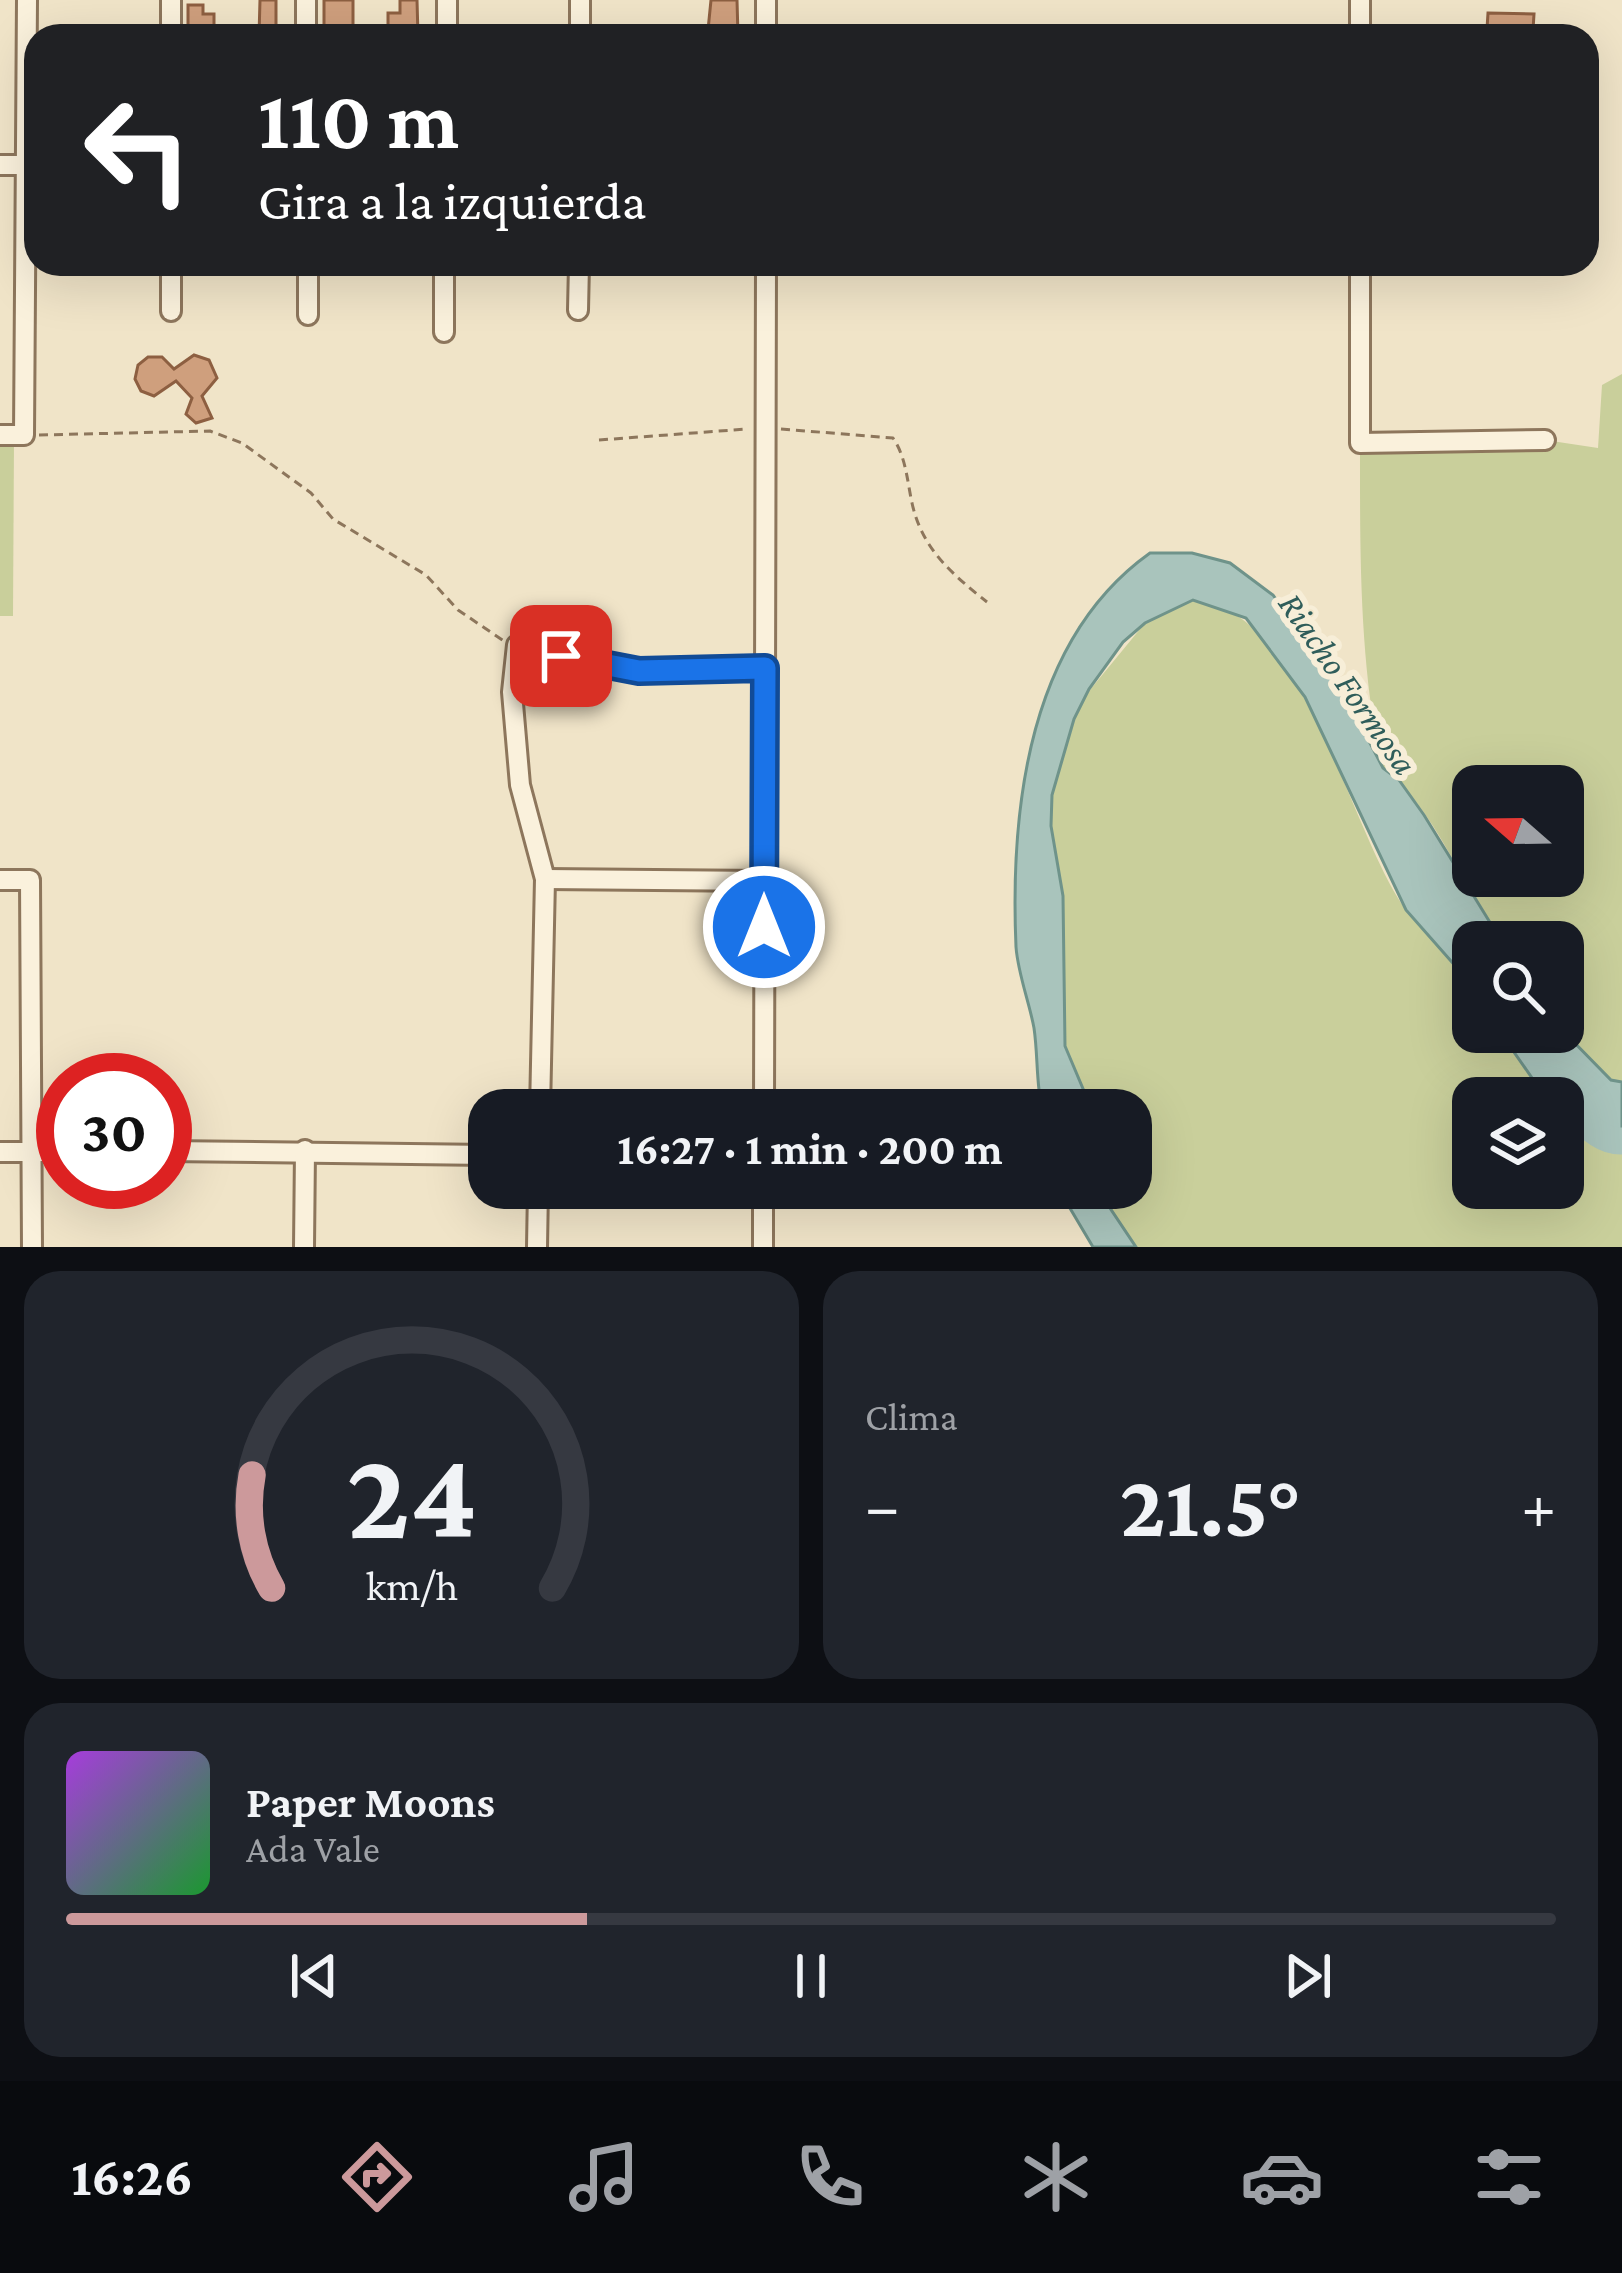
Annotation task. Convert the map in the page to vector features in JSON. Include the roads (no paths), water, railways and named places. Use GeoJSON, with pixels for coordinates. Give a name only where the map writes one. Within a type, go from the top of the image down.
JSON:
{"type":"FeatureCollection","features":[{"type":"Feature","properties":{"kind":"street"},"geometry":{"type":"LineString","coordinates":[[0,435],[24,435],[28,276]]}},
{"type":"Feature","properties":{"kind":"street"},"geometry":{"type":"LineString","coordinates":[[171,276],[171,311]]}},
{"type":"Feature","properties":{"kind":"street"},"geometry":{"type":"LineString","coordinates":[[308,276],[308,315]]}},
{"type":"Feature","properties":{"kind":"street"},"geometry":{"type":"LineString","coordinates":[[444,332],[445,276]]}},
{"type":"Feature","properties":{"kind":"street"},"geometry":{"type":"LineString","coordinates":[[578,310],[579,276]]}},
{"type":"Feature","properties":{"kind":"street"},"geometry":{"type":"LineString","coordinates":[[764,1089],[766,276]]}},
{"type":"Feature","properties":{"kind":"street"},"geometry":{"type":"LineString","coordinates":[[1360,276],[1360,443],[1545,440]]}},
{"type":"Feature","properties":{"kind":"street"},"geometry":{"type":"LineString","coordinates":[[540,1089],[545,879],[520,784],[512,692],[517,645],[639,671],[765,668]]}},
{"type":"Feature","properties":{"kind":"street"},"geometry":{"type":"LineString","coordinates":[[545,879],[764,881]]}},
{"type":"Feature","properties":{"kind":"street"},"geometry":{"type":"LineString","coordinates":[[0,880],[30,880],[32,1247]]}},
{"type":"Feature","properties":{"kind":"street"},"geometry":{"type":"LineString","coordinates":[[304,1247],[305,1150]]}},
{"type":"Feature","properties":{"kind":"street"},"geometry":{"type":"LineString","coordinates":[[192,1151],[468,1154]]}},
{"type":"Feature","properties":{"kind":"street"},"geometry":{"type":"LineString","coordinates":[[0,1152],[36,1152]]}},
{"type":"Feature","properties":{"kind":"street"},"geometry":{"type":"LineString","coordinates":[[537,1247],[538,1209]]}},
{"type":"Feature","properties":{"kind":"street"},"geometry":{"type":"LineString","coordinates":[[763,1247],[764,1209]]}},
{"type":"Feature","properties":{"kind":"water"},"geometry":{"type":"Polygon","coordinates":[[[1150,553],[1192,553],[1230,563],[1273,595],[1346,697],[1383,768],[1399,780],[1452,861],[1452,897],[1474,897],[1489,921],[1452,921],[1452,962],[1406,910],[1305,697],[1246,618],[1193,600],[1145,623],[1123,642],[1074,719],[1052,795],[1051,826],[1063,896],[1065,1046],[1083,1089],[1039,1089],[1034,1028],[1016,947],[1017,839],[1024,784],[1052,679],[1077,632],[1109,589],[1150,553]]]}},
{"type":"Feature","properties":{"kind":"water"},"geometry":{"type":"Polygon","coordinates":[[[1584,1052],[1611,1080],[1622,1082],[1622,1131],[1589,1125],[1584,1119],[1584,1077],[1531,1077],[1515,1053],[1584,1052]]]}},
{"type":"Feature","properties":{"kind":"water"},"geometry":{"type":"Polygon","coordinates":[[[1070,1209],[1111,1209],[1136,1247],[1093,1247],[1070,1209]]]}},
{"type":"Feature","properties":{"kind":"waterway","name":"Riacho Formosa"},"geometry":{"type":"LineString","coordinates":[[1537,1053],[1578,1116],[1607,1138],[1622,1141]]}}]}
